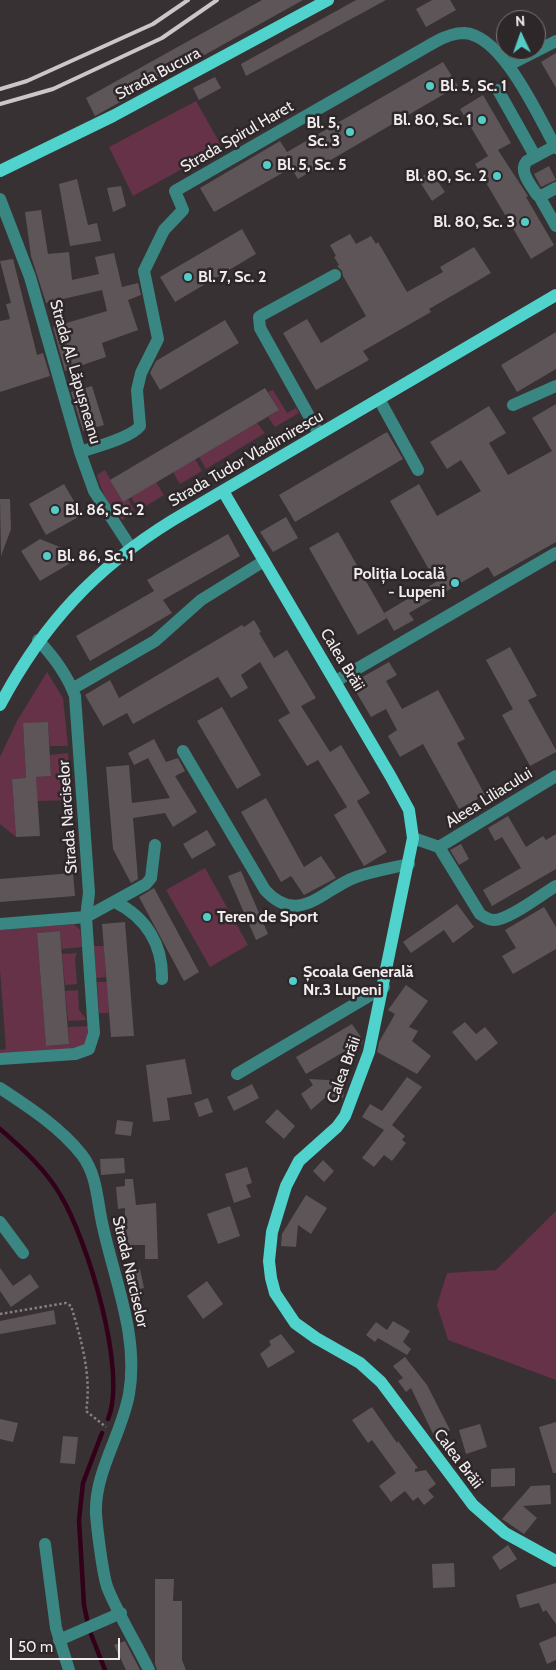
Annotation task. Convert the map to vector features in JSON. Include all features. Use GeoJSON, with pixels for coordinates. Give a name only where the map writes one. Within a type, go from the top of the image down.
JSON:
{"type":"FeatureCollection","features":[{"type":"Feature","properties":{"kind":"main road","name":"Strada Bucura"},"geometry":{"type":"LineString","coordinates":[[0,171],[113,116],[328,0]]}},
{"type":"Feature","properties":{"kind":"main road","name":"Strada Tudor Vladimirescu"},"geometry":{"type":"LineString","coordinates":[[0,705],[38,640],[82,591],[131,548],[223,491],[556,295]]}},
{"type":"Feature","properties":{"kind":"main road","name":"Calea Brăii"},"geometry":{"type":"LineString","coordinates":[[223,491],[336,681],[408,810],[413,838],[384,987],[369,1052],[345,1116],[332,1132],[299,1161],[279,1204],[272,1232],[269,1261],[275,1293],[284,1310],[304,1331],[360,1363],[381,1382],[473,1505],[505,1533],[556,1561]]}},
{"type":"Feature","properties":{"kind":"street","name":"Strada Spirul Haret"},"geometry":{"type":"LineString","coordinates":[[80,452],[138,430],[140,426],[137,390],[140,373],[158,339],[144,271],[164,230],[183,210],[176,191],[446,36],[466,33],[487,43],[510,65],[555,147]]}},
{"type":"Feature","properties":{"kind":"street"},"geometry":{"type":"LineString","coordinates":[[510,65],[556,41]]}},
{"type":"Feature","properties":{"kind":"street"},"geometry":{"type":"LineString","coordinates":[[498,90],[535,156]]}},
{"type":"Feature","properties":{"kind":"street"},"geometry":{"type":"LineString","coordinates":[[555,147],[535,156],[524,164],[523,171],[556,226]]}},
{"type":"Feature","properties":{"kind":"street"},"geometry":{"type":"LineString","coordinates":[[539,196],[556,188]]}},
{"type":"Feature","properties":{"kind":"street","name":"Strada Al. Lăpușneanu"},"geometry":{"type":"LineString","coordinates":[[0,199],[30,277],[80,452],[94,491],[131,548]]}},
{"type":"Feature","properties":{"kind":"street"},"geometry":{"type":"LineString","coordinates":[[319,434],[260,328],[258,321],[262,315],[335,275]]}},
{"type":"Feature","properties":{"kind":"street"},"geometry":{"type":"LineString","coordinates":[[513,405],[556,386]]}},
{"type":"Feature","properties":{"kind":"street"},"geometry":{"type":"LineString","coordinates":[[379,399],[418,470]]}},
{"type":"Feature","properties":{"kind":"street"},"geometry":{"type":"LineString","coordinates":[[336,681],[556,553]]}},
{"type":"Feature","properties":{"kind":"street"},"geometry":{"type":"LineString","coordinates":[[72,689],[155,641],[201,600],[264,561]]}},
{"type":"Feature","properties":{"kind":"street","name":"Strada Narciselor"},"geometry":{"type":"LineString","coordinates":[[0,1059],[75,1054],[89,1049],[94,1033],[86,917],[89,893],[77,712],[72,689],[54,657],[38,640]]}},
{"type":"Feature","properties":{"kind":"street"},"geometry":{"type":"LineString","coordinates":[[182,751],[265,890],[274,900],[295,906],[310,904],[355,877],[409,864]]}},
{"type":"Feature","properties":{"kind":"street","name":"Aleea Liliacului"},"geometry":{"type":"LineString","coordinates":[[439,847],[556,776]]}},
{"type":"Feature","properties":{"kind":"street"},"geometry":{"type":"LineString","coordinates":[[413,838],[439,847],[480,914],[487,918],[500,919],[556,886]]}},
{"type":"Feature","properties":{"kind":"street"},"geometry":{"type":"LineString","coordinates":[[0,924],[86,917],[146,884],[151,878],[155,845]]}},
{"type":"Feature","properties":{"kind":"street"},"geometry":{"type":"LineString","coordinates":[[115,902],[135,915],[149,930],[160,959],[162,979]]}},
{"type":"Feature","properties":{"kind":"street"},"geometry":{"type":"LineString","coordinates":[[237,1074],[384,987]]}},
{"type":"Feature","properties":{"kind":"street","name":"Strada Narciselor"},"geometry":{"type":"LineString","coordinates":[[0,1088],[44,1119],[64,1137],[83,1156],[94,1179],[102,1227],[125,1311],[128,1337],[129,1392],[118,1434],[100,1482],[96,1514],[107,1588],[149,1670]]}},
{"type":"Feature","properties":{"kind":"street"},"geometry":{"type":"LineString","coordinates":[[0,1222],[23,1253]]}},
{"type":"Feature","properties":{"kind":"street"},"geometry":{"type":"LineString","coordinates":[[45,1544],[59,1640],[69,1670]]}},
{"type":"Feature","properties":{"kind":"street"},"geometry":{"type":"LineString","coordinates":[[59,1640],[96,1626],[121,1613]]}},
{"type":"Feature","properties":{"kind":"path"},"geometry":{"type":"LineString","coordinates":[[0,1314],[66,1303],[71,1306],[78,1329],[89,1394],[86,1411],[118,1434]]}},
{"type":"Feature","properties":{"kind":"shaded area"},"geometry":{"type":"Polygon","coordinates":[[[196,101],[222,147],[133,196],[109,147],[196,101]]]}},
{"type":"Feature","properties":{"kind":"shaded area"},"geometry":{"type":"Polygon","coordinates":[[[273,390],[287,413],[296,408],[299,413],[275,427],[268,417],[279,410],[268,392],[273,390]]]}},
{"type":"Feature","properties":{"kind":"shaded area"},"geometry":{"type":"Polygon","coordinates":[[[257,423],[265,433],[206,469],[199,457],[257,423]]]}},
{"type":"Feature","properties":{"kind":"shaded area"},"geometry":{"type":"Polygon","coordinates":[[[195,459],[202,471],[180,484],[173,472],[195,459]]]}},
{"type":"Feature","properties":{"kind":"shaded area"},"geometry":{"type":"Polygon","coordinates":[[[105,470],[123,502],[128,499],[135,512],[122,520],[113,510],[99,482],[97,475],[105,470]]]}},
{"type":"Feature","properties":{"kind":"shaded area"},"geometry":{"type":"Polygon","coordinates":[[[156,482],[164,495],[139,510],[131,497],[156,482]]]}},
{"type":"Feature","properties":{"kind":"shaded area"},"geometry":{"type":"Polygon","coordinates":[[[47,672],[63,698],[68,746],[50,746],[48,722],[23,724],[26,778],[12,779],[16,837],[0,824],[0,757],[17,721],[47,672]]]}},
{"type":"Feature","properties":{"kind":"shaded area"},"geometry":{"type":"Polygon","coordinates":[[[68,753],[71,800],[37,801],[36,777],[51,776],[50,755],[68,753]]]}},
{"type":"Feature","properties":{"kind":"shaded area","name":"Teren de Sport"},"geometry":{"type":"Polygon","coordinates":[[[205,868],[248,945],[210,967],[166,890],[205,868]]]}},
{"type":"Feature","properties":{"kind":"shaded area"},"geometry":{"type":"Polygon","coordinates":[[[74,924],[80,930],[82,947],[62,949],[60,931],[37,933],[46,1046],[69,1044],[68,1027],[88,1026],[87,1041],[80,1049],[0,1056],[0,1050],[6,1049],[0,970],[0,930],[74,924]]]}},
{"type":"Feature","properties":{"kind":"shaded area"},"geometry":{"type":"Polygon","coordinates":[[[94,946],[104,946],[106,977],[96,978],[94,946]]]}},
{"type":"Feature","properties":{"kind":"shaded area"},"geometry":{"type":"Polygon","coordinates":[[[77,953],[75,959],[77,984],[65,985],[62,954],[77,953]]]}},
{"type":"Feature","properties":{"kind":"shaded area"},"geometry":{"type":"Polygon","coordinates":[[[97,982],[107,982],[109,1013],[99,1013],[97,982]]]}},
{"type":"Feature","properties":{"kind":"shaded area"},"geometry":{"type":"Polygon","coordinates":[[[78,990],[79,1010],[87,1020],[68,1021],[65,991],[78,990]]]}},
{"type":"Feature","properties":{"kind":"shaded area"},"geometry":{"type":"Polygon","coordinates":[[[556,1211],[556,1380],[448,1340],[437,1305],[447,1273],[496,1270],[556,1211]]]}},
{"type":"Feature","properties":{"kind":"building"},"geometry":{"type":"Polygon","coordinates":[[[262,0],[303,0],[95,116],[86,98],[262,0]]]}},
{"type":"Feature","properties":{"kind":"building"},"geometry":{"type":"Polygon","coordinates":[[[356,0],[386,0],[246,76],[241,64],[356,0]]]}},
{"type":"Feature","properties":{"kind":"building"},"geometry":{"type":"Polygon","coordinates":[[[432,0],[450,0],[456,10],[426,27],[416,9],[432,0]]]}},
{"type":"Feature","properties":{"kind":"building"},"geometry":{"type":"Polygon","coordinates":[[[556,53],[556,88],[541,62],[556,53]]]}},
{"type":"Feature","properties":{"kind":"building"},"geometry":{"type":"Polygon","coordinates":[[[443,62],[458,86],[298,179],[291,168],[214,212],[200,188],[280,141],[287,152],[443,62]]]}},
{"type":"Feature","properties":{"kind":"building"},"geometry":{"type":"Polygon","coordinates":[[[215,77],[221,88],[199,100],[193,88],[215,77]]]}},
{"type":"Feature","properties":{"kind":"building"},"geometry":{"type":"Polygon","coordinates":[[[483,95],[511,143],[498,150],[528,196],[526,197],[554,245],[531,259],[475,164],[488,156],[460,109],[483,95]]]}},
{"type":"Feature","properties":{"kind":"building"},"geometry":{"type":"Polygon","coordinates":[[[549,166],[556,180],[541,187],[534,174],[549,166]]]}},
{"type":"Feature","properties":{"kind":"building"},"geometry":{"type":"Polygon","coordinates":[[[431,171],[445,192],[432,201],[418,179],[431,171]]]}},
{"type":"Feature","properties":{"kind":"building"},"geometry":{"type":"Polygon","coordinates":[[[77,179],[88,225],[97,223],[101,241],[70,246],[59,184],[77,179]]]}},
{"type":"Feature","properties":{"kind":"building"},"geometry":{"type":"Polygon","coordinates":[[[121,186],[126,206],[113,212],[107,188],[121,186]]]}},
{"type":"Feature","properties":{"kind":"building"},"geometry":{"type":"Polygon","coordinates":[[[41,210],[48,254],[69,252],[72,280],[99,274],[95,257],[114,253],[122,287],[138,283],[141,295],[128,300],[138,330],[102,343],[106,357],[65,371],[53,327],[107,311],[102,290],[46,303],[31,256],[25,212],[41,210]]]}},
{"type":"Feature","properties":{"kind":"building"},"geometry":{"type":"Polygon","coordinates":[[[242,229],[256,254],[175,302],[160,277],[242,229]]]}},
{"type":"Feature","properties":{"kind":"building"},"geometry":{"type":"Polygon","coordinates":[[[350,234],[356,244],[371,236],[376,244],[378,242],[407,292],[443,272],[440,267],[474,247],[491,273],[429,309],[431,312],[363,351],[369,360],[316,390],[283,333],[307,319],[321,343],[366,316],[342,271],[337,266],[339,265],[334,257],[336,256],[330,245],[350,234]]]}},
{"type":"Feature","properties":{"kind":"building"},"geometry":{"type":"Polygon","coordinates":[[[13,259],[37,355],[43,353],[50,376],[0,392],[0,321],[10,319],[6,304],[11,303],[0,261],[13,259]]]}},
{"type":"Feature","properties":{"kind":"building"},"geometry":{"type":"Polygon","coordinates":[[[225,320],[239,343],[160,390],[150,373],[156,361],[225,320]]]}},
{"type":"Feature","properties":{"kind":"building"},"geometry":{"type":"Polygon","coordinates":[[[556,332],[556,369],[517,392],[501,365],[556,332]]]}},
{"type":"Feature","properties":{"kind":"building"},"geometry":{"type":"Polygon","coordinates":[[[92,386],[104,425],[83,431],[71,392],[92,386]]]}},
{"type":"Feature","properties":{"kind":"building"},"geometry":{"type":"Polygon","coordinates":[[[265,388],[279,410],[123,502],[110,480],[265,388]]]}},
{"type":"Feature","properties":{"kind":"building"},"geometry":{"type":"Polygon","coordinates":[[[556,404],[556,542],[494,577],[488,567],[409,613],[414,620],[394,631],[384,613],[436,582],[390,501],[419,484],[437,516],[481,491],[461,460],[447,469],[430,442],[489,406],[506,433],[489,443],[508,475],[552,451],[532,418],[556,404]]]}},
{"type":"Feature","properties":{"kind":"building"},"geometry":{"type":"Polygon","coordinates":[[[387,432],[403,459],[295,522],[279,495],[387,432]]]}},
{"type":"Feature","properties":{"kind":"building","name":"Bl. 86, Sc. 2"},"geometry":{"type":"Polygon","coordinates":[[[64,484],[82,515],[46,535],[29,504],[64,484]]]}},
{"type":"Feature","properties":{"kind":"building"},"geometry":{"type":"Polygon","coordinates":[[[0,499],[10,499],[11,529],[1,556],[0,499]]]}},
{"type":"Feature","properties":{"kind":"building"},"geometry":{"type":"Polygon","coordinates":[[[286,517],[298,538],[273,552],[260,532],[286,517]]]}},
{"type":"Feature","properties":{"kind":"building"},"geometry":{"type":"Polygon","coordinates":[[[338,532],[387,618],[358,635],[309,548],[338,532]]]}},
{"type":"Feature","properties":{"kind":"building"},"geometry":{"type":"Polygon","coordinates":[[[228,534],[240,556],[163,600],[172,613],[90,661],[76,636],[154,591],[147,580],[228,534]]]}},
{"type":"Feature","properties":{"kind":"building","name":"Bl. 86, Sc. 1"},"geometry":{"type":"Polygon","coordinates":[[[40,539],[67,550],[74,561],[40,581],[21,551],[40,539]]]}},
{"type":"Feature","properties":{"kind":"building"},"geometry":{"type":"Polygon","coordinates":[[[254,620],[261,632],[259,633],[274,658],[287,650],[316,698],[301,706],[330,752],[341,745],[370,793],[357,801],[387,852],[364,866],[334,815],[347,807],[318,760],[307,766],[278,720],[290,713],[260,662],[241,675],[248,688],[231,698],[218,677],[133,724],[127,713],[103,726],[85,695],[110,680],[119,698],[242,625],[244,627],[254,620]]]}},
{"type":"Feature","properties":{"kind":"building"},"geometry":{"type":"Polygon","coordinates":[[[510,647],[537,696],[528,700],[556,750],[556,752],[530,766],[502,715],[513,709],[486,660],[510,647]]]}},
{"type":"Feature","properties":{"kind":"building"},"geometry":{"type":"Polygon","coordinates":[[[389,662],[397,675],[386,681],[402,709],[438,690],[465,739],[457,743],[485,795],[459,809],[423,744],[400,757],[388,736],[397,730],[386,709],[371,717],[355,690],[357,680],[389,662]]]}},
{"type":"Feature","properties":{"kind":"building"},"geometry":{"type":"Polygon","coordinates":[[[222,707],[261,775],[237,789],[197,721],[222,707]]]}},
{"type":"Feature","properties":{"kind":"building"},"geometry":{"type":"Polygon","coordinates":[[[48,722],[51,776],[36,777],[40,836],[16,837],[12,779],[26,778],[23,723],[48,722]]]}},
{"type":"Feature","properties":{"kind":"building"},"geometry":{"type":"Polygon","coordinates":[[[154,739],[166,762],[178,758],[185,771],[175,776],[197,812],[173,827],[165,813],[133,818],[138,879],[131,883],[113,849],[106,767],[129,765],[132,803],[170,798],[148,758],[134,765],[128,753],[154,739]]]}},
{"type":"Feature","properties":{"kind":"building"},"geometry":{"type":"Polygon","coordinates":[[[266,798],[304,867],[321,856],[336,878],[304,895],[291,876],[281,882],[241,812],[266,798]]]}},
{"type":"Feature","properties":{"kind":"building"},"geometry":{"type":"Polygon","coordinates":[[[508,816],[526,847],[543,836],[546,840],[556,834],[556,869],[492,906],[483,890],[521,868],[502,837],[495,841],[488,828],[508,816]]]}},
{"type":"Feature","properties":{"kind":"building"},"geometry":{"type":"Polygon","coordinates":[[[207,830],[216,845],[192,859],[183,844],[207,830]]]}},
{"type":"Feature","properties":{"kind":"building"},"geometry":{"type":"Polygon","coordinates":[[[461,844],[469,859],[459,865],[450,850],[461,844]]]}},
{"type":"Feature","properties":{"kind":"building"},"geometry":{"type":"Polygon","coordinates":[[[241,871],[268,934],[256,940],[228,876],[241,871]]]}},
{"type":"Feature","properties":{"kind":"building"},"geometry":{"type":"Polygon","coordinates":[[[73,873],[75,896],[0,902],[0,879],[73,873]]]}},
{"type":"Feature","properties":{"kind":"building"},"geometry":{"type":"Polygon","coordinates":[[[154,888],[199,972],[184,981],[139,897],[154,888]]]}},
{"type":"Feature","properties":{"kind":"building"},"geometry":{"type":"Polygon","coordinates":[[[457,904],[474,927],[453,943],[444,930],[411,953],[403,942],[457,904]]]}},
{"type":"Feature","properties":{"kind":"building"},"geometry":{"type":"Polygon","coordinates":[[[544,907],[556,927],[556,949],[513,974],[502,956],[516,948],[505,930],[544,907]]]}},
{"type":"Feature","properties":{"kind":"building"},"geometry":{"type":"Polygon","coordinates":[[[125,922],[134,1036],[111,1037],[102,924],[125,922]]]}},
{"type":"Feature","properties":{"kind":"building"},"geometry":{"type":"Polygon","coordinates":[[[60,931],[69,1044],[46,1046],[37,933],[60,931]]]}},
{"type":"Feature","properties":{"kind":"building"},"geometry":{"type":"Polygon","coordinates":[[[406,985],[428,1001],[409,1027],[418,1031],[412,1041],[431,1056],[417,1074],[377,1052],[379,1042],[395,1014],[388,1010],[406,985]]]}},
{"type":"Feature","properties":{"kind":"building"},"geometry":{"type":"Polygon","coordinates":[[[465,1022],[476,1034],[485,1027],[498,1043],[476,1061],[452,1032],[465,1022]]]}},
{"type":"Feature","properties":{"kind":"building"},"geometry":{"type":"Polygon","coordinates":[[[352,1024],[363,1040],[362,1044],[354,1050],[352,1047],[306,1074],[296,1057],[352,1024]]]}},
{"type":"Feature","properties":{"kind":"building"},"geometry":{"type":"Polygon","coordinates":[[[185,1059],[192,1094],[167,1098],[170,1120],[153,1122],[146,1065],[185,1059]]]}},
{"type":"Feature","properties":{"kind":"building"},"geometry":{"type":"Polygon","coordinates":[[[407,1077],[422,1087],[392,1125],[405,1136],[402,1140],[406,1143],[392,1161],[384,1155],[374,1167],[362,1158],[384,1130],[362,1117],[370,1104],[382,1111],[407,1077]]]}},
{"type":"Feature","properties":{"kind":"building"},"geometry":{"type":"Polygon","coordinates":[[[309,1079],[346,1081],[343,1098],[327,1096],[311,1110],[301,1094],[313,1085],[309,1079]]]}},
{"type":"Feature","properties":{"kind":"building"},"geometry":{"type":"Polygon","coordinates":[[[252,1084],[259,1098],[234,1111],[227,1097],[252,1084]]]}},
{"type":"Feature","properties":{"kind":"building"},"geometry":{"type":"Polygon","coordinates":[[[208,1098],[213,1112],[199,1117],[194,1103],[208,1098]]]}},
{"type":"Feature","properties":{"kind":"building"},"geometry":{"type":"Polygon","coordinates":[[[277,1109],[295,1126],[284,1139],[265,1122],[277,1109]]]}},
{"type":"Feature","properties":{"kind":"building"},"geometry":{"type":"Polygon","coordinates":[[[117,1120],[133,1122],[131,1136],[115,1134],[117,1120]]]}},
{"type":"Feature","properties":{"kind":"building"},"geometry":{"type":"Polygon","coordinates":[[[124,1158],[125,1173],[101,1175],[100,1159],[124,1158]]]}},
{"type":"Feature","properties":{"kind":"building"},"geometry":{"type":"Polygon","coordinates":[[[323,1160],[334,1171],[324,1182],[313,1171],[323,1160]]]}},
{"type":"Feature","properties":{"kind":"building"},"geometry":{"type":"Polygon","coordinates":[[[247,1167],[252,1183],[246,1185],[251,1197],[234,1203],[225,1174],[247,1167]]]}},
{"type":"Feature","properties":{"kind":"building"},"geometry":{"type":"Polygon","coordinates":[[[125,1179],[133,1179],[136,1205],[156,1203],[158,1259],[145,1259],[145,1245],[124,1245],[125,1208],[118,1209],[116,1187],[125,1186],[125,1179]]]}},
{"type":"Feature","properties":{"kind":"building"},"geometry":{"type":"Polygon","coordinates":[[[306,1195],[327,1208],[311,1234],[298,1225],[296,1247],[281,1246],[282,1234],[306,1195]]]}},
{"type":"Feature","properties":{"kind":"building"},"geometry":{"type":"Polygon","coordinates":[[[230,1206],[240,1236],[218,1244],[207,1214],[230,1206]]]}},
{"type":"Feature","properties":{"kind":"building"},"geometry":{"type":"Polygon","coordinates":[[[0,1268],[13,1286],[30,1274],[39,1287],[11,1307],[0,1291],[0,1268]]]}},
{"type":"Feature","properties":{"kind":"building"},"geometry":{"type":"Polygon","coordinates":[[[140,1269],[144,1288],[130,1291],[126,1272],[140,1269]]]}},
{"type":"Feature","properties":{"kind":"building"},"geometry":{"type":"Polygon","coordinates":[[[207,1281],[223,1304],[203,1319],[187,1296],[207,1281]]]}},
{"type":"Feature","properties":{"kind":"building"},"geometry":{"type":"Polygon","coordinates":[[[54,1310],[56,1324],[0,1334],[0,1321],[54,1310]]]}},
{"type":"Feature","properties":{"kind":"building"},"geometry":{"type":"Polygon","coordinates":[[[393,1321],[410,1331],[403,1342],[411,1349],[407,1355],[378,1338],[375,1342],[366,1335],[376,1322],[387,1330],[393,1321]]]}},
{"type":"Feature","properties":{"kind":"building"},"geometry":{"type":"Polygon","coordinates":[[[281,1334],[295,1352],[268,1368],[260,1354],[271,1345],[269,1341],[281,1334]]]}},
{"type":"Feature","properties":{"kind":"building"},"geometry":{"type":"Polygon","coordinates":[[[405,1357],[427,1385],[450,1430],[435,1438],[411,1388],[406,1392],[398,1381],[403,1378],[393,1366],[405,1357]]]}},
{"type":"Feature","properties":{"kind":"building"},"geometry":{"type":"Polygon","coordinates":[[[372,1407],[397,1443],[398,1441],[418,1468],[415,1469],[415,1472],[426,1470],[436,1484],[428,1490],[434,1497],[424,1505],[418,1497],[413,1501],[405,1491],[391,1502],[379,1486],[396,1473],[372,1440],[368,1443],[352,1420],[372,1407]]]}},
{"type":"Feature","properties":{"kind":"building"},"geometry":{"type":"Polygon","coordinates":[[[0,1419],[18,1423],[13,1442],[0,1439],[0,1419]]]}},
{"type":"Feature","properties":{"kind":"building"},"geometry":{"type":"Polygon","coordinates":[[[556,1422],[556,1473],[553,1473],[539,1427],[556,1422]]]}},
{"type":"Feature","properties":{"kind":"building"},"geometry":{"type":"Polygon","coordinates":[[[480,1424],[487,1447],[466,1454],[459,1430],[480,1424]]]}},
{"type":"Feature","properties":{"kind":"building"},"geometry":{"type":"Polygon","coordinates":[[[63,1436],[78,1437],[75,1464],[60,1463],[63,1436]]]}},
{"type":"Feature","properties":{"kind":"building"},"geometry":{"type":"Polygon","coordinates":[[[515,1468],[515,1486],[491,1487],[491,1469],[515,1468]]]}},
{"type":"Feature","properties":{"kind":"building"},"geometry":{"type":"Polygon","coordinates":[[[550,1485],[551,1504],[523,1506],[537,1518],[524,1534],[502,1519],[531,1486],[550,1485]]]}},
{"type":"Feature","properties":{"kind":"building"},"geometry":{"type":"Polygon","coordinates":[[[508,1545],[517,1559],[500,1570],[492,1557],[508,1545]]]}},
{"type":"Feature","properties":{"kind":"building"},"geometry":{"type":"Polygon","coordinates":[[[454,1563],[455,1587],[433,1588],[432,1564],[454,1563]]]}},
{"type":"Feature","properties":{"kind":"building"},"geometry":{"type":"Polygon","coordinates":[[[155,1579],[174,1579],[173,1601],[182,1601],[182,1660],[186,1670],[157,1670],[155,1664],[155,1579]]]}},
{"type":"Feature","properties":{"kind":"building"},"geometry":{"type":"Polygon","coordinates":[[[556,1583],[556,1624],[546,1610],[543,1612],[539,1603],[520,1608],[516,1595],[556,1583]]]}},
{"type":"Feature","properties":{"kind":"building"},"geometry":{"type":"Polygon","coordinates":[[[556,1636],[556,1660],[547,1664],[539,1643],[556,1636]]]}},
{"type":"Feature","properties":{"kind":"building"},"geometry":{"type":"Polygon","coordinates":[[[125,1641],[140,1670],[126,1670],[114,1645],[125,1641]]]}},
{"type":"Feature","properties":{"kind":"waterway"},"geometry":{"type":"LineString","coordinates":[[0,1129],[34,1160],[49,1178],[61,1196],[82,1243],[93,1273],[109,1339],[113,1370],[113,1397],[108,1419]]}},
{"type":"Feature","properties":{"kind":"waterway"},"geometry":{"type":"LineString","coordinates":[[102,1433],[83,1483],[79,1520],[84,1605],[89,1629],[105,1670]]}},
{"type":"Feature","properties":{"kind":"railway"},"geometry":{"type":"LineString","coordinates":[[0,89],[27,81],[153,24],[188,0]]}},
{"type":"Feature","properties":{"kind":"railway"},"geometry":{"type":"LineString","coordinates":[[0,104],[53,89],[162,38],[217,0]]}},
{"type":"Feature","properties":{"kind":"place","name":"Bl. 5, Sc. 1"},"geometry":{"type":"Point","coordinates":[430,86]}},
{"type":"Feature","properties":{"kind":"place","name":"Bl. 80, Sc. 1"},"geometry":{"type":"Point","coordinates":[482,120]}},
{"type":"Feature","properties":{"kind":"place","name":"Bl. 5, Sc. 3"},"geometry":{"type":"Point","coordinates":[350,132]}},
{"type":"Feature","properties":{"kind":"place","name":"Bl. 5, Sc. 5"},"geometry":{"type":"Point","coordinates":[267,165]}},
{"type":"Feature","properties":{"kind":"place","name":"Bl. 80, Sc. 2"},"geometry":{"type":"Point","coordinates":[497,176]}},
{"type":"Feature","properties":{"kind":"place","name":"Bl. 80, Sc. 3"},"geometry":{"type":"Point","coordinates":[525,222]}},
{"type":"Feature","properties":{"kind":"place","name":"Bl. 7, Sc. 2"},"geometry":{"type":"Point","coordinates":[188,277]}},
{"type":"Feature","properties":{"kind":"place","name":"Bl. 86, Sc. 2"},"geometry":{"type":"Point","coordinates":[55,510]}},
{"type":"Feature","properties":{"kind":"place","name":"Bl. 86, Sc. 1"},"geometry":{"type":"Point","coordinates":[47,556]}},
{"type":"Feature","properties":{"kind":"place","name":"Poliția Locală - Lupeni"},"geometry":{"type":"Point","coordinates":[455,583]}},
{"type":"Feature","properties":{"kind":"place","name":"Teren de Sport"},"geometry":{"type":"Point","coordinates":[207,917]}},
{"type":"Feature","properties":{"kind":"place","name":"Școala Generală Nr.3 Lupeni"},"geometry":{"type":"Point","coordinates":[293,981]}}]}
